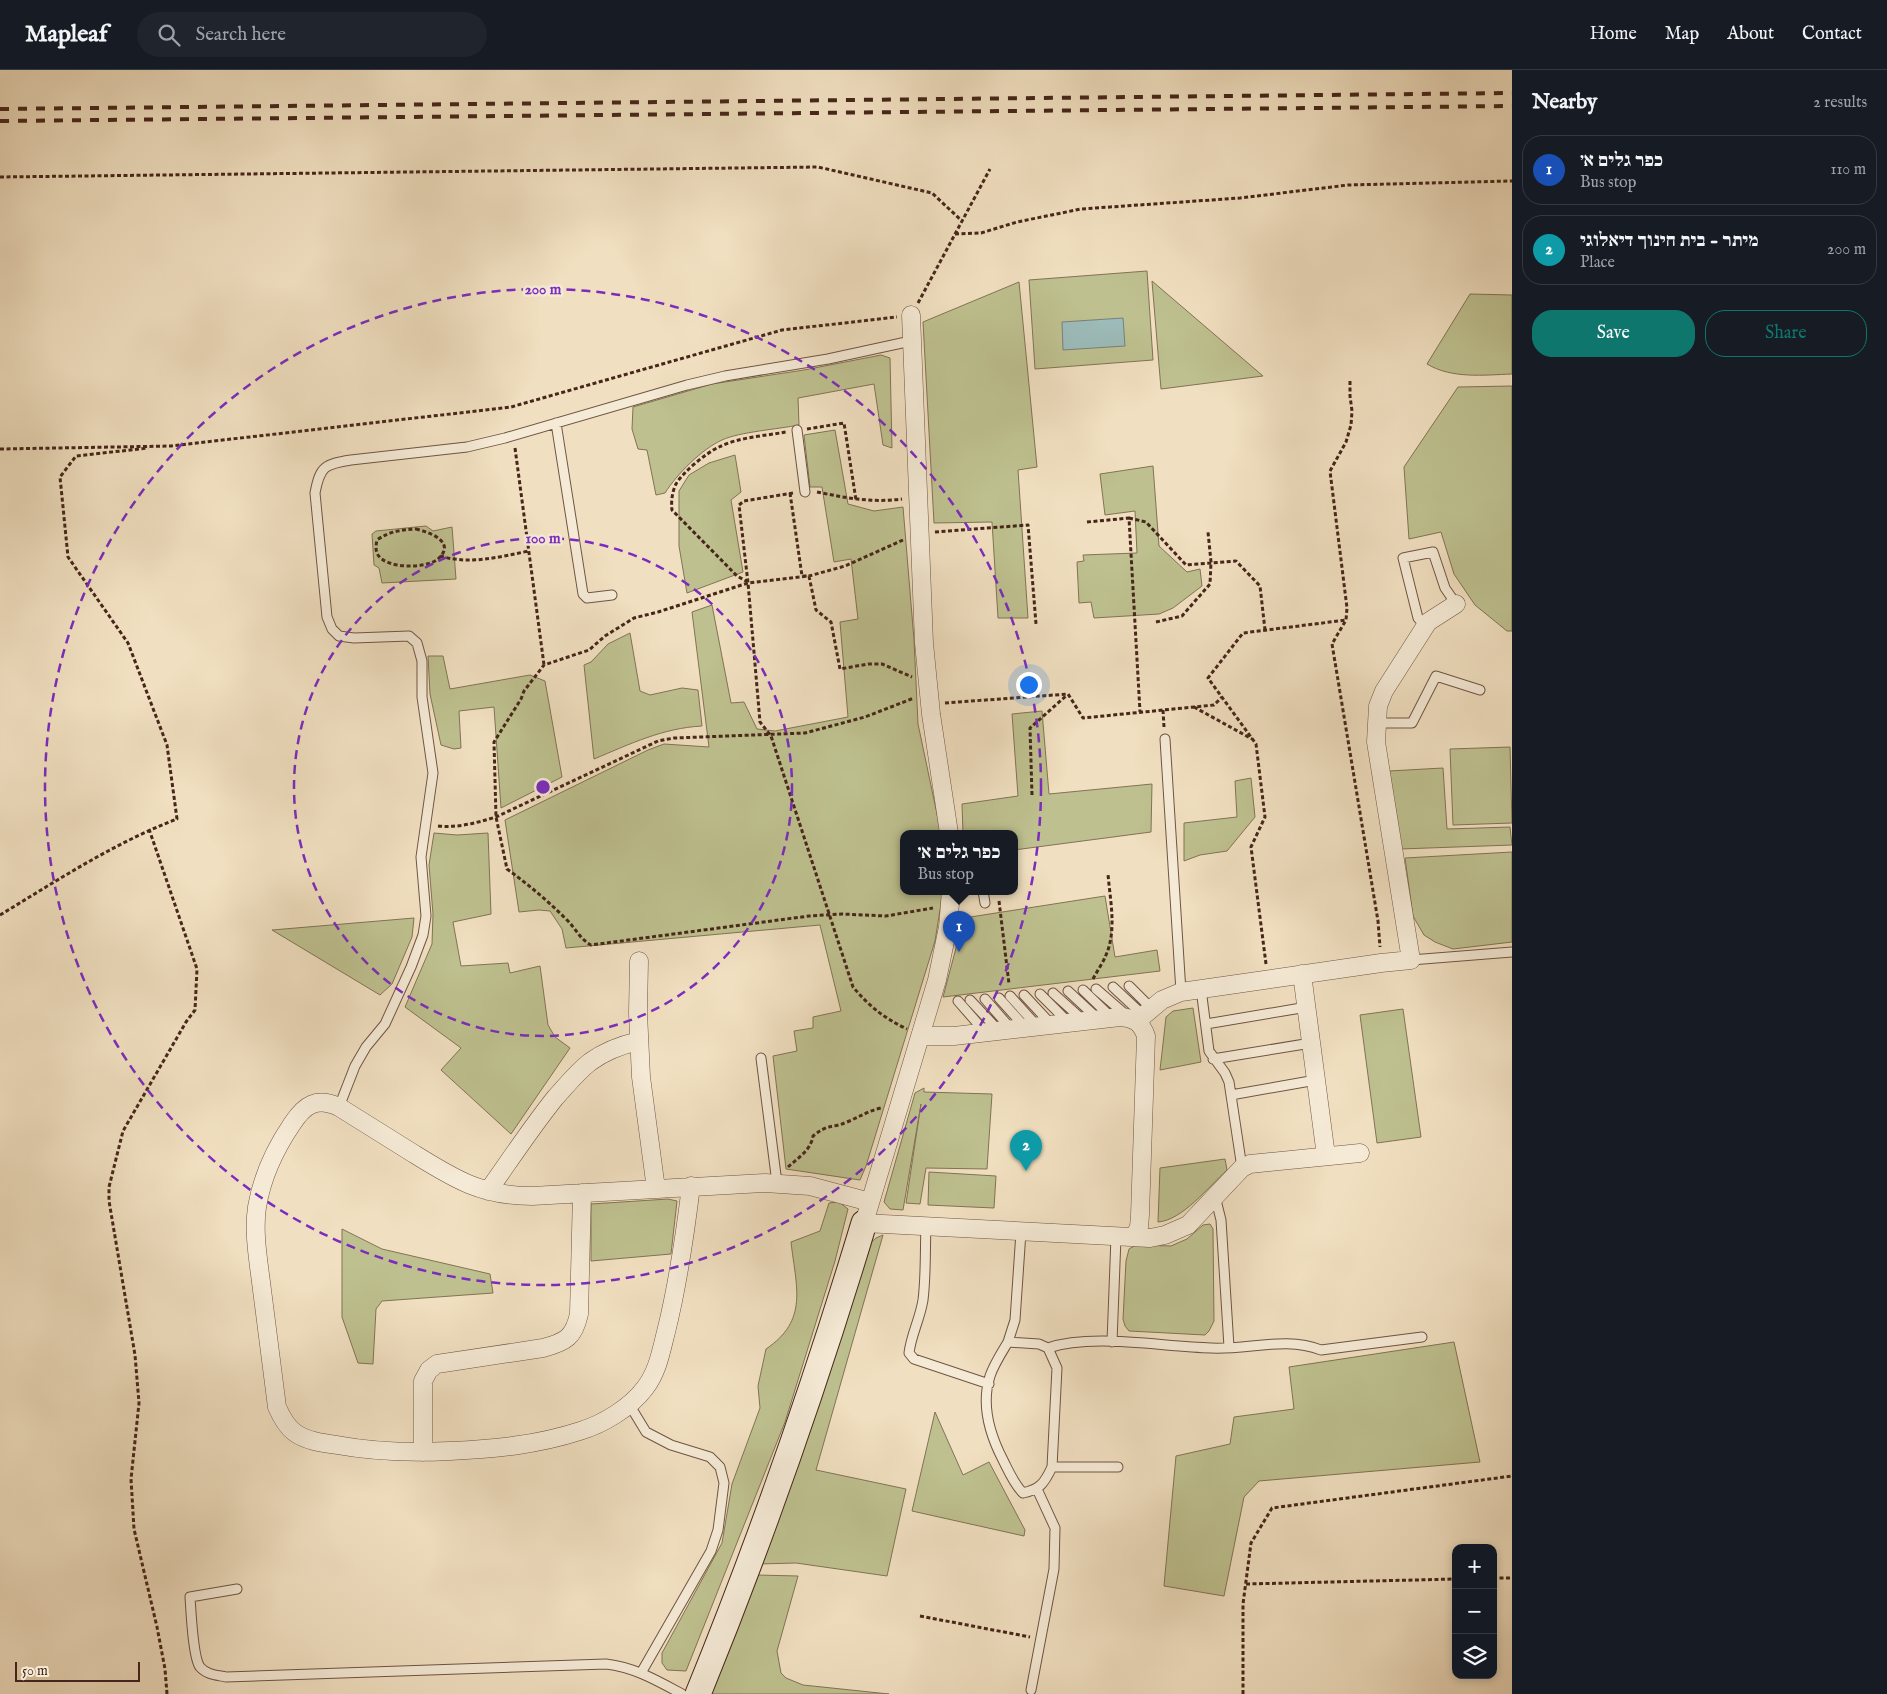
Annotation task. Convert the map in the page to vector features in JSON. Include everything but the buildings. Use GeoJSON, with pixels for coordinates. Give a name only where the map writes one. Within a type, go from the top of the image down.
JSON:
{"type":"FeatureCollection","features":[{"type":"Feature","properties":{"kind":"street"},"geometry":{"type":"LineString","coordinates":[[911,315],[919,533],[929,694],[949,830]]}},
{"type":"Feature","properties":{"kind":"street"},"geometry":{"type":"LineString","coordinates":[[921,1036],[954,1036],[1074,1023],[1162,1000],[1181,992],[1411,960],[1376,742],[1378,706],[1384,692],[1428,622],[1456,604]]}},
{"type":"Feature","properties":{"kind":"street"},"geometry":{"type":"LineString","coordinates":[[698,1694],[731,1611],[808,1397],[867,1212],[921,1036],[944,952],[951,898]]}},
{"type":"Feature","properties":{"kind":"street"},"geometry":{"type":"LineString","coordinates":[[639,961],[639,1041],[644,1106],[656,1188]]}},
{"type":"Feature","properties":{"kind":"street"},"geometry":{"type":"LineString","coordinates":[[1302,974],[1326,1156]]}},
{"type":"Feature","properties":{"kind":"street"},"geometry":{"type":"LineString","coordinates":[[1074,1023],[1143,1027],[1146,1036],[1139,1227],[1125,1237]]}},
{"type":"Feature","properties":{"kind":"street"},"geometry":{"type":"LineString","coordinates":[[488,1191],[542,1114],[565,1086],[589,1063],[619,1046],[639,1041]]}},
{"type":"Feature","properties":{"kind":"street"},"geometry":{"type":"LineString","coordinates":[[691,1186],[674,1299],[654,1374],[645,1389],[629,1404],[607,1419],[582,1431],[549,1440],[489,1450],[423,1452],[386,1452],[306,1439],[293,1431],[283,1420],[277,1407],[259,1265],[258,1202],[270,1163],[280,1142],[297,1116],[307,1107],[317,1102],[339,1107],[456,1180],[488,1191],[512,1196],[777,1180],[810,1186],[867,1212],[926,1226],[1021,1232],[1150,1238],[1165,1235],[1179,1231],[1188,1225],[1242,1168],[1250,1164],[1360,1153]]}},
{"type":"Feature","properties":{"kind":"street"},"geometry":{"type":"LineString","coordinates":[[423,1452],[424,1381],[429,1370],[437,1364],[543,1348],[558,1344],[570,1337],[577,1325],[579,1314],[582,1193]]}},
{"type":"Feature","properties":{"kind":"lane"},"geometry":{"type":"LineString","coordinates":[[339,1107],[355,1066],[366,1047],[386,1024],[423,935],[426,916],[421,857],[433,773],[422,697],[422,661],[417,643],[409,636],[354,638],[338,636],[332,629],[327,617],[315,493],[318,477],[324,469],[333,463],[467,447],[513,436],[716,378],[828,359],[911,341]]}},
{"type":"Feature","properties":{"kind":"lane"},"geometry":{"type":"LineString","coordinates":[[556,423],[583,594],[587,598],[612,595]]}},
{"type":"Feature","properties":{"kind":"lane"},"geometry":{"type":"LineString","coordinates":[[797,430],[805,492]]}},
{"type":"Feature","properties":{"kind":"lane"},"geometry":{"type":"LineString","coordinates":[[1425,626],[1418,618],[1403,558],[1433,552],[1445,588],[1456,604]]}},
{"type":"Feature","properties":{"kind":"lane"},"geometry":{"type":"LineString","coordinates":[[1377,724],[1412,723],[1436,676],[1480,690]]}},
{"type":"Feature","properties":{"kind":"lane"},"geometry":{"type":"LineString","coordinates":[[1165,739],[1181,992]]}},
{"type":"Feature","properties":{"kind":"lane"},"geometry":{"type":"LineString","coordinates":[[984,895],[985,903]]}},
{"type":"Feature","properties":{"kind":"lane"},"geometry":{"type":"LineString","coordinates":[[1411,960],[1512,952]]}},
{"type":"Feature","properties":{"kind":"lane"},"geometry":{"type":"LineString","coordinates":[[1074,1023],[1094,986]]}},
{"type":"Feature","properties":{"kind":"lane"},"geometry":{"type":"LineString","coordinates":[[958,1001],[1074,1023],[1147,1004],[1129,986]]}},
{"type":"Feature","properties":{"kind":"lane"},"geometry":{"type":"LineString","coordinates":[[1074,1023],[1113,987]]}},
{"type":"Feature","properties":{"kind":"lane"},"geometry":{"type":"LineString","coordinates":[[1201,989],[1209,1051],[1225,1073],[1229,1082],[1242,1168]]}},
{"type":"Feature","properties":{"kind":"lane"},"geometry":{"type":"LineString","coordinates":[[1074,1023],[1083,990]]}},
{"type":"Feature","properties":{"kind":"lane"},"geometry":{"type":"LineString","coordinates":[[1068,991],[1074,1023]]}},
{"type":"Feature","properties":{"kind":"lane"},"geometry":{"type":"LineString","coordinates":[[1054,993],[1074,1023]]}},
{"type":"Feature","properties":{"kind":"lane"},"geometry":{"type":"LineString","coordinates":[[1040,994],[1074,1023]]}},
{"type":"Feature","properties":{"kind":"lane"},"geometry":{"type":"LineString","coordinates":[[1024,995],[1074,1023]]}},
{"type":"Feature","properties":{"kind":"lane"},"geometry":{"type":"LineString","coordinates":[[1010,996],[1074,1023]]}},
{"type":"Feature","properties":{"kind":"lane"},"geometry":{"type":"LineString","coordinates":[[999,998],[1074,1023]]}},
{"type":"Feature","properties":{"kind":"lane"},"geometry":{"type":"LineString","coordinates":[[985,999],[1074,1023]]}},
{"type":"Feature","properties":{"kind":"lane"},"geometry":{"type":"LineString","coordinates":[[970,1000],[1074,1023]]}},
{"type":"Feature","properties":{"kind":"lane"},"geometry":{"type":"LineString","coordinates":[[1206,1024],[1307,1007]]}},
{"type":"Feature","properties":{"kind":"lane"},"geometry":{"type":"LineString","coordinates":[[1213,1058],[1311,1043]]}},
{"type":"Feature","properties":{"kind":"lane"},"geometry":{"type":"LineString","coordinates":[[761,1058],[777,1180]]}},
{"type":"Feature","properties":{"kind":"lane"},"geometry":{"type":"LineString","coordinates":[[1231,1095],[1316,1080]]}},
{"type":"Feature","properties":{"kind":"lane"},"geometry":{"type":"LineString","coordinates":[[1215,1196],[1221,1220],[1229,1347]]}},
{"type":"Feature","properties":{"kind":"lane"},"geometry":{"type":"LineString","coordinates":[[926,1226],[923,1299],[920,1315],[910,1342],[909,1353],[914,1360],[989,1384]]}},
{"type":"Feature","properties":{"kind":"lane"},"geometry":{"type":"LineString","coordinates":[[1008,1342],[1039,1344],[1048,1348],[1057,1368],[1052,1468],[1047,1479],[1037,1490],[1023,1493],[1016,1487],[996,1447],[988,1419],[986,1397],[990,1376],[1008,1342],[1015,1320],[1021,1232]]}},
{"type":"Feature","properties":{"kind":"lane"},"geometry":{"type":"LineString","coordinates":[[1112,1342],[1125,1237]]}},
{"type":"Feature","properties":{"kind":"lane"},"geometry":{"type":"LineString","coordinates":[[1048,1348],[1072,1342],[1112,1342],[1214,1348],[1295,1343],[1310,1345],[1321,1350],[1422,1337]]}},
{"type":"Feature","properties":{"kind":"lane"},"geometry":{"type":"LineString","coordinates":[[629,1404],[646,1432],[671,1445],[710,1457],[720,1467],[724,1483],[718,1530],[711,1551],[641,1673]]}},
{"type":"Feature","properties":{"kind":"lane"},"geometry":{"type":"LineString","coordinates":[[1052,1468],[1118,1467]]}},
{"type":"Feature","properties":{"kind":"lane"},"geometry":{"type":"LineString","coordinates":[[1031,1690],[1054,1569],[1055,1528],[1037,1490]]}},
{"type":"Feature","properties":{"kind":"lane"},"geometry":{"type":"LineString","coordinates":[[237,1590],[190,1597],[196,1656],[200,1667],[209,1674],[226,1677],[606,1664],[620,1666],[641,1673],[682,1694]]}},
{"type":"Feature","properties":{"kind":"path"},"geometry":{"type":"LineString","coordinates":[[0,177],[818,167],[932,193],[962,221]]}},
{"type":"Feature","properties":{"kind":"path"},"geometry":{"type":"LineString","coordinates":[[0,915],[102,854],[150,829],[177,819],[167,745],[128,643],[68,557],[60,477],[76,456],[511,408],[782,330],[911,315],[990,169]]}},
{"type":"Feature","properties":{"kind":"path"},"geometry":{"type":"LineString","coordinates":[[955,234],[981,233],[1017,222],[1081,209],[1240,198],[1348,185],[1512,181]]}},
{"type":"Feature","properties":{"kind":"path"},"geometry":{"type":"LineString","coordinates":[[1350,381],[1351,425],[1346,442],[1330,471],[1347,608],[1346,620],[1332,644],[1378,921],[1381,963]]}},
{"type":"Feature","properties":{"kind":"path"},"geometry":{"type":"LineString","coordinates":[[748,583],[737,576],[672,510],[671,503],[676,485],[692,466],[718,447],[737,440],[844,423],[856,500]]}},
{"type":"Feature","properties":{"kind":"path"},"geometry":{"type":"LineString","coordinates":[[513,436],[544,665]]}},
{"type":"Feature","properties":{"kind":"path"},"geometry":{"type":"LineString","coordinates":[[0,449],[171,446]]}},
{"type":"Feature","properties":{"kind":"path"},"geometry":{"type":"LineString","coordinates":[[918,497],[882,502],[805,492],[744,501],[739,505],[760,722],[771,736],[853,987],[867,1005],[887,1020],[921,1036]]}},
{"type":"Feature","properties":{"kind":"path"},"geometry":{"type":"LineString","coordinates":[[790,493],[802,576],[810,576]]}},
{"type":"Feature","properties":{"kind":"path"},"geometry":{"type":"LineString","coordinates":[[1087,522],[1129,518],[1146,522],[1186,565],[1236,561],[1260,586],[1265,630]]}},
{"type":"Feature","properties":{"kind":"path"},"geometry":{"type":"LineString","coordinates":[[1129,518],[1140,712]]}},
{"type":"Feature","properties":{"kind":"path"},"geometry":{"type":"LineString","coordinates":[[951,898],[886,916],[809,916],[591,945],[583,940],[537,891],[507,870],[496,816],[494,742],[522,699],[524,691],[544,665],[589,650],[606,636],[634,618],[748,583],[810,576],[845,566],[919,533],[1028,525],[1036,624]]}},
{"type":"Feature","properties":{"kind":"path"},"geometry":{"type":"LineString","coordinates":[[399,530],[430,532],[437,536],[442,543],[443,547],[440,556],[437,560],[427,563],[410,566],[395,565],[378,556],[377,540],[386,534],[399,530]]}},
{"type":"Feature","properties":{"kind":"path"},"geometry":{"type":"LineString","coordinates":[[1156,622],[1182,616],[1210,584],[1208,532]]}},
{"type":"Feature","properties":{"kind":"path"},"geometry":{"type":"LineString","coordinates":[[440,556],[456,561],[480,561],[529,551]]}},
{"type":"Feature","properties":{"kind":"path"},"geometry":{"type":"LineString","coordinates":[[810,576],[816,610],[831,622],[840,670],[868,664],[882,664],[929,694]]}},
{"type":"Feature","properties":{"kind":"path"},"geometry":{"type":"LineString","coordinates":[[1268,980],[1251,847],[1265,817],[1256,744],[1208,678],[1243,633],[1346,620]]}},
{"type":"Feature","properties":{"kind":"path"},"geometry":{"type":"LineString","coordinates":[[425,824],[452,827],[471,824],[496,816],[658,741],[674,738],[805,734],[865,717],[929,694],[1068,694]]}},
{"type":"Feature","properties":{"kind":"path"},"geometry":{"type":"LineString","coordinates":[[1068,694],[1084,718],[1214,705],[1222,697]]}},
{"type":"Feature","properties":{"kind":"path"},"geometry":{"type":"LineString","coordinates":[[1032,795],[1030,728],[1068,694]]}},
{"type":"Feature","properties":{"kind":"path"},"geometry":{"type":"LineString","coordinates":[[1193,707],[1253,740]]}},
{"type":"Feature","properties":{"kind":"path"},"geometry":{"type":"LineString","coordinates":[[1163,710],[1165,739]]}},
{"type":"Feature","properties":{"kind":"path"},"geometry":{"type":"LineString","coordinates":[[150,829],[197,969],[195,1010],[186,1022],[123,1131],[109,1187],[109,1201],[136,1355],[139,1403],[131,1480],[134,1529],[157,1627],[165,1669],[167,1694]]}},
{"type":"Feature","properties":{"kind":"path"},"geometry":{"type":"LineString","coordinates":[[1094,986],[1107,954],[1111,934],[1112,918],[1108,874]]}},
{"type":"Feature","properties":{"kind":"path"},"geometry":{"type":"LineString","coordinates":[[998,900],[1010,996]]}},
{"type":"Feature","properties":{"kind":"path"},"geometry":{"type":"LineString","coordinates":[[777,1180],[805,1153],[812,1144],[814,1136],[824,1127],[846,1122],[871,1110],[900,1104]]}},
{"type":"Feature","properties":{"kind":"path"},"geometry":{"type":"LineString","coordinates":[[1243,1694],[1243,1604],[1251,1543],[1272,1508],[1512,1476]]}},
{"type":"Feature","properties":{"kind":"path"},"geometry":{"type":"LineString","coordinates":[[1497,1578],[1512,1578]]}},
{"type":"Feature","properties":{"kind":"path"},"geometry":{"type":"LineString","coordinates":[[1246,1584],[1452,1579]]}},
{"type":"Feature","properties":{"kind":"path"},"geometry":{"type":"LineString","coordinates":[[920,1616],[1041,1639]]}},
{"type":"Feature","properties":{"kind":"green space"},"geometry":{"type":"Polygon","coordinates":[[[1147,271],[1153,360],[1035,369],[1029,280],[1147,271]]]}},
{"type":"Feature","properties":{"kind":"green space"},"geometry":{"type":"Polygon","coordinates":[[[1152,281],[1263,376],[1161,389],[1152,281]]]}},
{"type":"Feature","properties":{"kind":"green space"},"geometry":{"type":"Polygon","coordinates":[[[1019,282],[1037,467],[1018,470],[1028,618],[998,618],[992,522],[934,523],[923,322],[1019,282]]]}},
{"type":"Feature","properties":{"kind":"green space"},"geometry":{"type":"Polygon","coordinates":[[[1470,294],[1512,295],[1512,374],[1457,374],[1437,369],[1427,364],[1470,294]]]}},
{"type":"Feature","properties":{"kind":"green space"},"geometry":{"type":"Polygon","coordinates":[[[881,355],[890,358],[892,448],[883,445],[874,384],[798,398],[799,425],[749,433],[722,440],[706,449],[676,478],[665,493],[656,495],[647,450],[638,449],[632,429],[633,407],[712,384],[804,370],[881,355]]]}},
{"type":"Feature","properties":{"kind":"green space"},"geometry":{"type":"Polygon","coordinates":[[[1512,386],[1512,631],[1507,631],[1475,605],[1454,574],[1441,532],[1409,539],[1404,467],[1458,387],[1512,386]]]}},
{"type":"Feature","properties":{"kind":"green space"},"geometry":{"type":"Polygon","coordinates":[[[835,430],[848,504],[874,511],[903,507],[914,640],[918,724],[940,830],[900,830],[900,895],[942,895],[935,941],[866,1166],[860,1180],[786,1169],[773,1056],[797,1051],[794,1031],[813,1028],[813,1017],[841,1011],[820,925],[566,948],[562,929],[550,911],[519,912],[505,820],[664,744],[709,747],[692,612],[712,605],[731,703],[744,702],[757,729],[775,731],[848,717],[840,622],[858,619],[851,559],[834,562],[822,487],[810,487],[804,435],[835,430]]]}},
{"type":"Feature","properties":{"kind":"green space"},"geometry":{"type":"Polygon","coordinates":[[[735,455],[741,492],[731,500],[743,572],[687,593],[679,546],[679,491],[689,475],[709,463],[735,455]]]}},
{"type":"Feature","properties":{"kind":"green space"},"geometry":{"type":"Polygon","coordinates":[[[1153,466],[1159,546],[1187,572],[1200,569],[1202,586],[1173,608],[1159,614],[1094,618],[1091,602],[1079,603],[1077,562],[1084,561],[1083,555],[1137,553],[1135,511],[1105,515],[1100,474],[1153,466]]]}},
{"type":"Feature","properties":{"kind":"green space"},"geometry":{"type":"Polygon","coordinates":[[[426,526],[433,531],[452,527],[456,579],[382,583],[379,568],[374,565],[372,534],[376,531],[426,526]]]}},
{"type":"Feature","properties":{"kind":"green space"},"geometry":{"type":"Polygon","coordinates":[[[630,633],[640,691],[650,695],[682,688],[698,690],[702,726],[660,733],[594,759],[584,665],[591,662],[608,644],[630,633]]]}},
{"type":"Feature","properties":{"kind":"green space"},"geometry":{"type":"Polygon","coordinates":[[[428,656],[443,656],[450,689],[530,675],[545,681],[562,777],[501,808],[494,707],[459,711],[461,748],[454,749],[441,745],[430,694],[428,656]]]}},
{"type":"Feature","properties":{"kind":"green space"},"geometry":{"type":"Polygon","coordinates":[[[1042,711],[1049,794],[1152,784],[1151,832],[1018,849],[1018,830],[963,830],[962,804],[1018,796],[1012,714],[1042,711]]]}},
{"type":"Feature","properties":{"kind":"green space"},"geometry":{"type":"Polygon","coordinates":[[[1510,747],[1512,823],[1453,825],[1450,749],[1510,747]]]}},
{"type":"Feature","properties":{"kind":"green space"},"geometry":{"type":"Polygon","coordinates":[[[1443,768],[1447,829],[1510,827],[1512,845],[1400,849],[1389,771],[1443,768]]]}},
{"type":"Feature","properties":{"kind":"green space"},"geometry":{"type":"Polygon","coordinates":[[[1251,778],[1255,817],[1227,851],[1200,855],[1184,861],[1184,823],[1237,817],[1235,781],[1251,778]]]}},
{"type":"Feature","properties":{"kind":"green space"},"geometry":{"type":"Polygon","coordinates":[[[434,833],[457,835],[488,833],[491,914],[453,922],[461,966],[508,963],[510,973],[540,966],[548,1025],[555,1037],[570,1048],[511,1134],[441,1070],[461,1048],[405,1007],[432,944],[433,914],[429,865],[434,833]]]}},
{"type":"Feature","properties":{"kind":"green space"},"geometry":{"type":"Polygon","coordinates":[[[1512,852],[1512,942],[1453,949],[1435,942],[1424,935],[1413,916],[1405,858],[1512,852]]]}},
{"type":"Feature","properties":{"kind":"green space"},"geometry":{"type":"Polygon","coordinates":[[[1105,896],[1115,957],[1157,950],[1160,971],[943,997],[964,918],[1105,896]]]}},
{"type":"Feature","properties":{"kind":"green space"},"geometry":{"type":"Polygon","coordinates":[[[414,918],[412,937],[392,984],[380,995],[272,930],[414,918]]]}},
{"type":"Feature","properties":{"kind":"green space"},"geometry":{"type":"Polygon","coordinates":[[[1193,1008],[1201,1062],[1160,1070],[1166,1017],[1173,1011],[1193,1008]]]}},
{"type":"Feature","properties":{"kind":"green space"},"geometry":{"type":"Polygon","coordinates":[[[1403,1009],[1421,1137],[1377,1143],[1360,1015],[1403,1009]]]}},
{"type":"Feature","properties":{"kind":"green space"},"geometry":{"type":"Polygon","coordinates":[[[924,1088],[924,1092],[992,1094],[987,1169],[926,1168],[920,1204],[906,1203],[921,1104],[903,1210],[890,1209],[884,1202],[915,1093],[924,1088]]]}},
{"type":"Feature","properties":{"kind":"green space"},"geometry":{"type":"Polygon","coordinates":[[[1225,1159],[1227,1170],[1195,1202],[1177,1215],[1158,1222],[1160,1168],[1225,1159]]]}},
{"type":"Feature","properties":{"kind":"green space"},"geometry":{"type":"Polygon","coordinates":[[[929,1172],[996,1176],[994,1208],[928,1205],[929,1172]]]}},
{"type":"Feature","properties":{"kind":"green space"},"geometry":{"type":"Polygon","coordinates":[[[668,1199],[677,1201],[671,1254],[591,1261],[591,1204],[668,1199]]]}},
{"type":"Feature","properties":{"kind":"green space"},"geometry":{"type":"Polygon","coordinates":[[[839,1202],[848,1209],[835,1261],[785,1422],[686,1671],[667,1670],[662,1663],[662,1653],[722,1543],[732,1484],[760,1408],[758,1386],[766,1349],[780,1338],[789,1326],[794,1314],[797,1288],[791,1242],[820,1231],[829,1203],[839,1202]]]}},
{"type":"Feature","properties":{"kind":"green space"},"geometry":{"type":"Polygon","coordinates":[[[1210,1224],[1213,1229],[1214,1321],[1209,1331],[1205,1335],[1129,1331],[1123,1319],[1126,1261],[1129,1249],[1136,1245],[1171,1246],[1187,1239],[1203,1225],[1210,1224]]]}},
{"type":"Feature","properties":{"kind":"green space"},"geometry":{"type":"Polygon","coordinates":[[[342,1229],[382,1249],[490,1274],[493,1293],[382,1301],[376,1309],[373,1364],[358,1363],[342,1317],[342,1229]]]}},
{"type":"Feature","properties":{"kind":"green space"},"geometry":{"type":"Polygon","coordinates":[[[883,1235],[816,1470],[906,1489],[887,1576],[796,1563],[759,1564],[868,1245],[883,1235]]]}},
{"type":"Feature","properties":{"kind":"green space"},"geometry":{"type":"Polygon","coordinates":[[[1454,1342],[1480,1462],[1259,1481],[1244,1497],[1224,1596],[1164,1586],[1176,1456],[1230,1444],[1234,1417],[1294,1409],[1289,1367],[1454,1342]]]}},
{"type":"Feature","properties":{"kind":"green space"},"geometry":{"type":"Polygon","coordinates":[[[935,1412],[963,1475],[989,1462],[1025,1530],[1024,1536],[912,1511],[935,1412]]]}},
{"type":"Feature","properties":{"kind":"green space"},"geometry":{"type":"Polygon","coordinates":[[[756,1575],[798,1576],[777,1651],[781,1673],[786,1678],[803,1685],[889,1694],[708,1694],[756,1575]]]}},
{"type":"Feature","properties":{"kind":"water"},"geometry":{"type":"Polygon","coordinates":[[[1123,318],[1125,346],[1063,350],[1062,322],[1123,318]]]}},
{"type":"Feature","properties":{"kind":"railway"},"geometry":{"type":"LineString","coordinates":[[0,109],[1512,93]]}},
{"type":"Feature","properties":{"kind":"railway"},"geometry":{"type":"LineString","coordinates":[[0,121],[1512,106]]}},
{"type":"Feature","properties":{"kind":"place","name":"כפר גלים א׳"},"geometry":{"type":"Point","coordinates":[959,952]}},
{"type":"Feature","properties":{"kind":"place","name":"מיתר - בית חינוך דיאלוגי"},"geometry":{"type":"Point","coordinates":[1026,1171]}}]}
